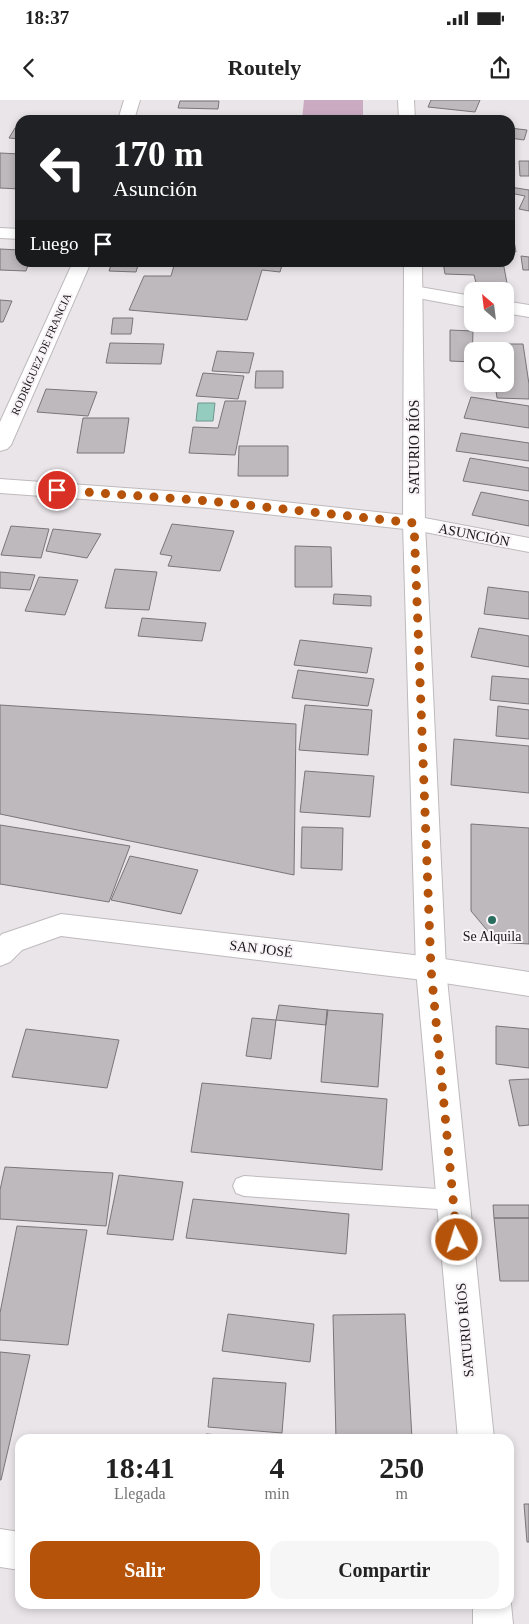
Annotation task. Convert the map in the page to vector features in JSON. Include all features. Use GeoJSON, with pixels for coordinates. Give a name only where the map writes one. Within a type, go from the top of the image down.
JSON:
{"type":"FeatureCollection","features":[{"type":"Feature","properties":{"kind":"street"},"geometry":{"type":"LineString","coordinates":[[128,115],[132,100]]}},
{"type":"Feature","properties":{"kind":"street"},"geometry":{"type":"LineString","coordinates":[[406,100],[407,115]]}},
{"type":"Feature","properties":{"kind":"street"},"geometry":{"type":"LineString","coordinates":[[0,233],[15,234]]}},
{"type":"Feature","properties":{"kind":"street","name":"RODRÍGUEZ DE FRANCIA"},"geometry":{"type":"LineString","coordinates":[[0,445],[80,267]]}},
{"type":"Feature","properties":{"kind":"street","name":"SATURIO RÍOS"},"geometry":{"type":"LineString","coordinates":[[413,267],[414,523],[431,969],[476,1434]]}},
{"type":"Feature","properties":{"kind":"street"},"geometry":{"type":"LineString","coordinates":[[414,292],[464,301]]}},
{"type":"Feature","properties":{"kind":"street"},"geometry":{"type":"LineString","coordinates":[[514,308],[529,311]]}},
{"type":"Feature","properties":{"kind":"street","name":"ASUNCIÓN"},"geometry":{"type":"LineString","coordinates":[[0,486],[209,501],[414,523],[529,545]]}},
{"type":"Feature","properties":{"kind":"street","name":"SAN JOSÉ"},"geometry":{"type":"LineString","coordinates":[[0,954],[12,942],[61,926],[431,969],[529,984]]}},
{"type":"Feature","properties":{"kind":"street"},"geometry":{"type":"LineString","coordinates":[[0,1548],[15,1550]]}},
{"type":"Feature","properties":{"kind":"street"},"geometry":{"type":"LineString","coordinates":[[492,1609],[493,1624]]}},
{"type":"Feature","properties":{"kind":"lane"},"geometry":{"type":"LineString","coordinates":[[244,1186],[453,1200]]}},
{"type":"Feature","properties":{"kind":"shaded area"},"geometry":{"type":"Polygon","coordinates":[[[304,100],[363,100],[363,115],[302,115],[304,100]]]}},
{"type":"Feature","properties":{"kind":"shaded area"},"geometry":{"type":"Polygon","coordinates":[[[198,403],[215,403],[213,421],[196,421],[198,403]]]}},
{"type":"Feature","properties":{"kind":"building"},"geometry":{"type":"Polygon","coordinates":[[[431,100],[480,100],[475,112],[428,107],[431,100]]]}},
{"type":"Feature","properties":{"kind":"building"},"geometry":{"type":"Polygon","coordinates":[[[180,101],[219,101],[218,109],[178,108],[180,101]]]}},
{"type":"Feature","properties":{"kind":"building"},"geometry":{"type":"Polygon","coordinates":[[[15,128],[15,139],[9,138],[15,128]]]}},
{"type":"Feature","properties":{"kind":"building"},"geometry":{"type":"Polygon","coordinates":[[[515,129],[527,130],[524,140],[515,139],[515,129]]]}},
{"type":"Feature","properties":{"kind":"building"},"geometry":{"type":"Polygon","coordinates":[[[0,153],[15,154],[15,189],[0,188],[0,153]]]}},
{"type":"Feature","properties":{"kind":"building"},"geometry":{"type":"Polygon","coordinates":[[[519,161],[529,161],[529,176],[520,176],[519,161]]]}},
{"type":"Feature","properties":{"kind":"building"},"geometry":{"type":"Polygon","coordinates":[[[515,188],[529,190],[529,211],[519,209],[525,196],[515,194],[515,188]]]}},
{"type":"Feature","properties":{"kind":"building"},"geometry":{"type":"Polygon","coordinates":[[[0,249],[15,250],[15,267],[27,267],[26,271],[0,270],[0,249]]]}},
{"type":"Feature","properties":{"kind":"building"},"geometry":{"type":"Polygon","coordinates":[[[521,256],[529,257],[529,270],[523,270],[521,256]]]}},
{"type":"Feature","properties":{"kind":"building"},"geometry":{"type":"Polygon","coordinates":[[[110,267],[138,267],[136,272],[109,271],[110,267]]]}},
{"type":"Feature","properties":{"kind":"building"},"geometry":{"type":"Polygon","coordinates":[[[174,267],[282,267],[280,272],[262,270],[247,320],[129,310],[144,276],[171,276],[174,267]]]}},
{"type":"Feature","properties":{"kind":"building"},"geometry":{"type":"Polygon","coordinates":[[[444,267],[504,267],[507,282],[476,282],[474,275],[445,274],[444,267]]]}},
{"type":"Feature","properties":{"kind":"building"},"geometry":{"type":"Polygon","coordinates":[[[0,300],[12,301],[3,322],[0,322],[0,300]]]}},
{"type":"Feature","properties":{"kind":"building"},"geometry":{"type":"Polygon","coordinates":[[[113,318],[133,318],[131,334],[111,334],[113,318]]]}},
{"type":"Feature","properties":{"kind":"building"},"geometry":{"type":"Polygon","coordinates":[[[450,330],[473,332],[473,342],[464,342],[464,362],[450,361],[450,330]]]}},
{"type":"Feature","properties":{"kind":"building"},"geometry":{"type":"Polygon","coordinates":[[[110,343],[164,344],[161,364],[106,363],[110,343]]]}},
{"type":"Feature","properties":{"kind":"building"},"geometry":{"type":"Polygon","coordinates":[[[514,344],[523,344],[529,384],[529,399],[497,398],[496,392],[514,392],[514,344]]]}},
{"type":"Feature","properties":{"kind":"building"},"geometry":{"type":"Polygon","coordinates":[[[217,351],[254,353],[249,373],[212,371],[217,351]]]}},
{"type":"Feature","properties":{"kind":"building"},"geometry":{"type":"Polygon","coordinates":[[[256,371],[283,371],[283,388],[255,388],[256,371]]]}},
{"type":"Feature","properties":{"kind":"building"},"geometry":{"type":"Polygon","coordinates":[[[203,373],[244,376],[238,399],[196,396],[203,373]]]}},
{"type":"Feature","properties":{"kind":"building"},"geometry":{"type":"Polygon","coordinates":[[[46,389],[97,392],[88,416],[37,412],[46,389]]]}},
{"type":"Feature","properties":{"kind":"building"},"geometry":{"type":"Polygon","coordinates":[[[471,397],[529,406],[529,428],[464,418],[471,397]]]}},
{"type":"Feature","properties":{"kind":"building"},"geometry":{"type":"Polygon","coordinates":[[[225,401],[246,401],[235,455],[189,453],[193,427],[218,428],[225,401]]]}},
{"type":"Feature","properties":{"kind":"building"},"geometry":{"type":"Polygon","coordinates":[[[83,418],[129,418],[124,453],[77,453],[83,418]]]}},
{"type":"Feature","properties":{"kind":"building"},"geometry":{"type":"Polygon","coordinates":[[[461,433],[529,443],[529,461],[456,451],[461,433]]]}},
{"type":"Feature","properties":{"kind":"building"},"geometry":{"type":"Polygon","coordinates":[[[239,446],[288,446],[288,476],[238,476],[239,446]]]}},
{"type":"Feature","properties":{"kind":"building"},"geometry":{"type":"Polygon","coordinates":[[[470,458],[529,468],[529,491],[463,481],[470,458]]]}},
{"type":"Feature","properties":{"kind":"building"},"geometry":{"type":"Polygon","coordinates":[[[481,492],[529,501],[529,526],[472,515],[481,492]]]}},
{"type":"Feature","properties":{"kind":"building"},"geometry":{"type":"Polygon","coordinates":[[[172,524],[234,531],[220,571],[168,566],[172,556],[160,554],[172,524]]]}},
{"type":"Feature","properties":{"kind":"building"},"geometry":{"type":"Polygon","coordinates":[[[11,526],[49,529],[41,558],[1,555],[11,526]]]}},
{"type":"Feature","properties":{"kind":"building"},"geometry":{"type":"Polygon","coordinates":[[[53,529],[101,534],[87,558],[46,551],[53,529]]]}},
{"type":"Feature","properties":{"kind":"building"},"geometry":{"type":"Polygon","coordinates":[[[295,546],[331,547],[332,587],[295,587],[295,546]]]}},
{"type":"Feature","properties":{"kind":"building"},"geometry":{"type":"Polygon","coordinates":[[[115,569],[157,572],[149,610],[105,608],[115,569]]]}},
{"type":"Feature","properties":{"kind":"building"},"geometry":{"type":"Polygon","coordinates":[[[0,572],[35,575],[30,590],[0,588],[0,572]]]}},
{"type":"Feature","properties":{"kind":"building"},"geometry":{"type":"Polygon","coordinates":[[[39,577],[78,580],[65,615],[25,611],[39,577]]]}},
{"type":"Feature","properties":{"kind":"building"},"geometry":{"type":"Polygon","coordinates":[[[488,587],[529,592],[529,619],[484,614],[488,587]]]}},
{"type":"Feature","properties":{"kind":"building"},"geometry":{"type":"Polygon","coordinates":[[[334,594],[371,596],[371,606],[333,604],[334,594]]]}},
{"type":"Feature","properties":{"kind":"building"},"geometry":{"type":"Polygon","coordinates":[[[142,618],[206,623],[202,641],[138,636],[142,618]]]}},
{"type":"Feature","properties":{"kind":"building"},"geometry":{"type":"Polygon","coordinates":[[[479,628],[529,636],[529,667],[471,657],[479,628]]]}},
{"type":"Feature","properties":{"kind":"building"},"geometry":{"type":"Polygon","coordinates":[[[300,640],[372,648],[367,673],[294,665],[300,640]]]}},
{"type":"Feature","properties":{"kind":"building"},"geometry":{"type":"Polygon","coordinates":[[[298,670],[374,679],[368,706],[292,698],[298,670]]]}},
{"type":"Feature","properties":{"kind":"building"},"geometry":{"type":"Polygon","coordinates":[[[492,676],[529,679],[529,704],[490,700],[492,676]]]}},
{"type":"Feature","properties":{"kind":"building"},"geometry":{"type":"Polygon","coordinates":[[[0,705],[296,724],[294,875],[0,814],[0,705]]]}},
{"type":"Feature","properties":{"kind":"building"},"geometry":{"type":"Polygon","coordinates":[[[305,705],[372,710],[368,755],[299,750],[305,705]]]}},
{"type":"Feature","properties":{"kind":"building"},"geometry":{"type":"Polygon","coordinates":[[[498,706],[529,710],[529,739],[496,736],[498,706]]]}},
{"type":"Feature","properties":{"kind":"building"},"geometry":{"type":"Polygon","coordinates":[[[454,739],[529,746],[529,793],[451,785],[454,739]]]}},
{"type":"Feature","properties":{"kind":"building"},"geometry":{"type":"Polygon","coordinates":[[[305,771],[374,776],[370,817],[300,812],[305,771]]]}},
{"type":"Feature","properties":{"kind":"building"},"geometry":{"type":"Polygon","coordinates":[[[471,824],[529,828],[529,944],[497,942],[471,911],[471,824]]]}},
{"type":"Feature","properties":{"kind":"building"},"geometry":{"type":"Polygon","coordinates":[[[0,825],[130,846],[109,902],[0,884],[0,825]]]}},
{"type":"Feature","properties":{"kind":"building"},"geometry":{"type":"Polygon","coordinates":[[[302,827],[343,828],[342,870],[301,868],[302,827]]]}},
{"type":"Feature","properties":{"kind":"building"},"geometry":{"type":"Polygon","coordinates":[[[130,856],[198,870],[181,914],[111,900],[130,856]]]}},
{"type":"Feature","properties":{"kind":"building"},"geometry":{"type":"Polygon","coordinates":[[[279,1005],[328,1010],[326,1025],[276,1020],[279,1005]]]}},
{"type":"Feature","properties":{"kind":"building"},"geometry":{"type":"Polygon","coordinates":[[[327,1010],[383,1014],[378,1087],[321,1082],[327,1010]]]}},
{"type":"Feature","properties":{"kind":"building"},"geometry":{"type":"Polygon","coordinates":[[[252,1018],[276,1020],[271,1059],[246,1056],[252,1018]]]}},
{"type":"Feature","properties":{"kind":"building"},"geometry":{"type":"Polygon","coordinates":[[[496,1026],[529,1029],[529,1068],[496,1064],[496,1026]]]}},
{"type":"Feature","properties":{"kind":"building"},"geometry":{"type":"Polygon","coordinates":[[[26,1029],[119,1040],[107,1088],[12,1077],[26,1029]]]}},
{"type":"Feature","properties":{"kind":"building"},"geometry":{"type":"Polygon","coordinates":[[[529,1079],[529,1125],[519,1126],[509,1080],[529,1079]]]}},
{"type":"Feature","properties":{"kind":"building"},"geometry":{"type":"Polygon","coordinates":[[[202,1083],[387,1099],[382,1170],[191,1152],[202,1083]]]}},
{"type":"Feature","properties":{"kind":"building"},"geometry":{"type":"Polygon","coordinates":[[[5,1167],[113,1173],[106,1226],[0,1219],[0,1190],[5,1167]]]}},
{"type":"Feature","properties":{"kind":"building"},"geometry":{"type":"Polygon","coordinates":[[[119,1175],[183,1182],[173,1240],[107,1234],[119,1175]]]}},
{"type":"Feature","properties":{"kind":"building"},"geometry":{"type":"Polygon","coordinates":[[[193,1199],[349,1214],[346,1254],[186,1238],[193,1199]]]}},
{"type":"Feature","properties":{"kind":"building"},"geometry":{"type":"Polygon","coordinates":[[[493,1205],[529,1205],[529,1218],[494,1218],[493,1205]]]}},
{"type":"Feature","properties":{"kind":"building"},"geometry":{"type":"Polygon","coordinates":[[[494,1218],[529,1218],[529,1281],[500,1281],[494,1218]]]}},
{"type":"Feature","properties":{"kind":"building"},"geometry":{"type":"Polygon","coordinates":[[[17,1226],[87,1230],[68,1345],[0,1340],[0,1313],[17,1226]]]}},
{"type":"Feature","properties":{"kind":"building"},"geometry":{"type":"Polygon","coordinates":[[[228,1314],[314,1324],[310,1362],[222,1351],[228,1314]]]}},
{"type":"Feature","properties":{"kind":"building"},"geometry":{"type":"Polygon","coordinates":[[[405,1314],[412,1434],[336,1434],[333,1315],[405,1314]]]}},
{"type":"Feature","properties":{"kind":"building"},"geometry":{"type":"Polygon","coordinates":[[[0,1352],[30,1355],[1,1480],[0,1480],[0,1352]]]}},
{"type":"Feature","properties":{"kind":"building"},"geometry":{"type":"Polygon","coordinates":[[[213,1378],[286,1383],[282,1433],[208,1427],[213,1378]]]}},
{"type":"Feature","properties":{"kind":"building"},"geometry":{"type":"Polygon","coordinates":[[[524,1504],[529,1504],[529,1542],[527,1542],[524,1504]]]}},
{"type":"Feature","properties":{"kind":"place","name":"Se Alquila"},"geometry":{"type":"Point","coordinates":[492,920]}},
{"type":"Feature","properties":{"kind":"route"},"geometry":{"type":"LineString","coordinates":[[57,490],[209,501],[414,523],[431,969],[457,1240]]}}]}
